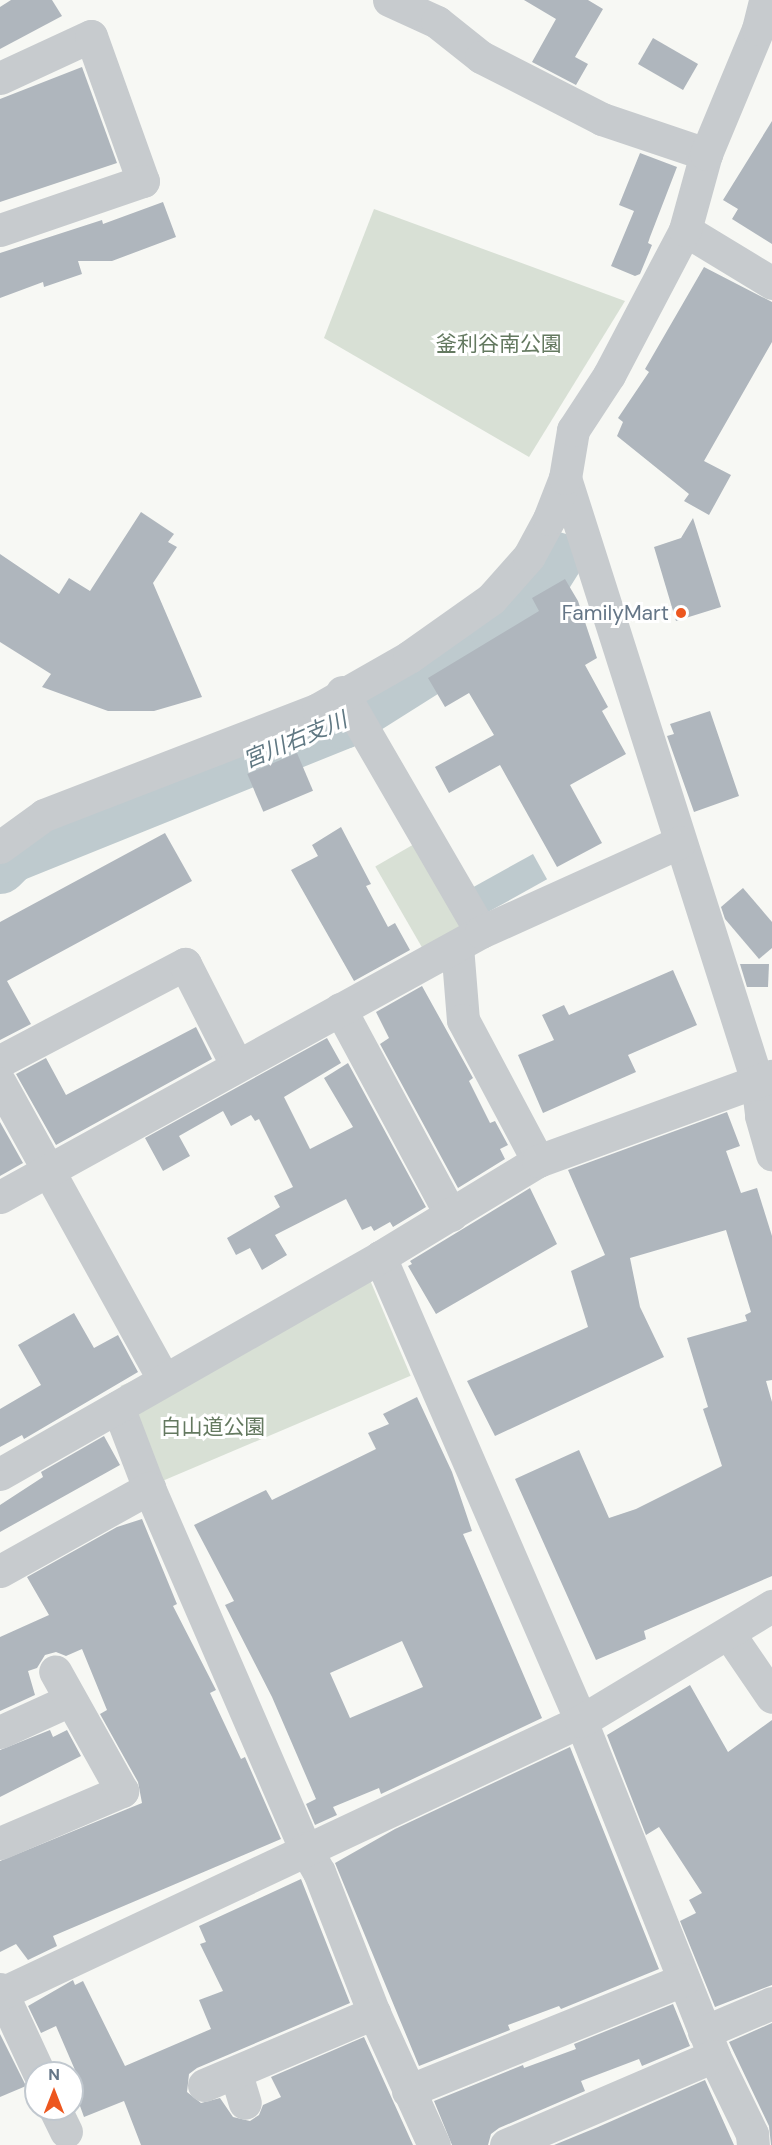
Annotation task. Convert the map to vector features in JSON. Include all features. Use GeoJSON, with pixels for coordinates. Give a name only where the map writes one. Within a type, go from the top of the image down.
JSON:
{"type":"FeatureCollection","features":[{"type":"Feature","properties":{"kind":"street"},"geometry":{"type":"LineString","coordinates":[[389,0],[437,21],[481,57],[603,119],[706,154]]}},
{"type":"Feature","properties":{"kind":"street"},"geometry":{"type":"LineString","coordinates":[[0,847],[44,815],[346,699],[491,599],[529,556],[549,519],[565,478],[573,430],[609,375],[685,230],[706,154],[758,28],[765,0]]}},
{"type":"Feature","properties":{"kind":"street"},"geometry":{"type":"LineString","coordinates":[[0,78],[91,36],[143,181],[0,230]]}},
{"type":"Feature","properties":{"kind":"street"},"geometry":{"type":"LineString","coordinates":[[685,230],[772,283]]}},
{"type":"Feature","properties":{"kind":"street"},"geometry":{"type":"LineString","coordinates":[[565,478],[680,842],[764,1079],[761,1116],[772,1154]]}},
{"type":"Feature","properties":{"kind":"street"},"geometry":{"type":"LineString","coordinates":[[346,699],[469,939],[463,1020],[538,1161]]}},
{"type":"Feature","properties":{"kind":"street"},"geometry":{"type":"LineString","coordinates":[[0,1197],[236,1064],[469,939],[680,842]]}},
{"type":"Feature","properties":{"kind":"street"},"geometry":{"type":"LineString","coordinates":[[0,1061],[184,964],[236,1064]]}},
{"type":"Feature","properties":{"kind":"street"},"geometry":{"type":"LineString","coordinates":[[340,1008],[451,1215]]}},
{"type":"Feature","properties":{"kind":"street"},"geometry":{"type":"LineString","coordinates":[[0,1474],[380,1257],[538,1161],[764,1079]]}},
{"type":"Feature","properties":{"kind":"street"},"geometry":{"type":"LineString","coordinates":[[0,1083],[164,1380]]}},
{"type":"Feature","properties":{"kind":"street"},"geometry":{"type":"LineString","coordinates":[[380,1257],[581,1721],[709,2044],[752,2134],[753,2145]]}},
{"type":"Feature","properties":{"kind":"street"},"geometry":{"type":"LineString","coordinates":[[118,1407],[149,1488],[305,1848],[319,1872],[374,2013],[434,2145]]}},
{"type":"Feature","properties":{"kind":"street"},"geometry":{"type":"LineString","coordinates":[[0,1571],[149,1488]]}},
{"type":"Feature","properties":{"kind":"street"},"geometry":{"type":"LineString","coordinates":[[33,2061],[1,1991],[581,1721],[729,1634],[772,1606]]}},
{"type":"Feature","properties":{"kind":"street"},"geometry":{"type":"LineString","coordinates":[[729,1634],[772,1697]]}},
{"type":"Feature","properties":{"kind":"street"},"geometry":{"type":"LineString","coordinates":[[0,1843],[122,1791],[55,1671]]}},
{"type":"Feature","properties":{"kind":"street"},"geometry":{"type":"LineString","coordinates":[[0,1731],[70,1700]]}},
{"type":"Feature","properties":{"kind":"street"},"geometry":{"type":"LineString","coordinates":[[408,2091],[683,1980]]}},
{"type":"Feature","properties":{"kind":"street"},"geometry":{"type":"LineString","coordinates":[[506,2145],[709,2044],[772,2003]]}},
{"type":"Feature","properties":{"kind":"street"},"geometry":{"type":"LineString","coordinates":[[204,2085],[241,2089],[374,2013]]}},
{"type":"Feature","properties":{"kind":"green space","name":"釜利谷南公園"},"geometry":{"type":"Polygon","coordinates":[[[374,209],[625,301],[529,457],[324,338],[374,209]]]}},
{"type":"Feature","properties":{"kind":"green space"},"geometry":{"type":"Polygon","coordinates":[[[416,843],[463,925],[423,949],[375,866],[416,843]]]}},
{"type":"Feature","properties":{"kind":"green space","name":"白山道公園"},"geometry":{"type":"Polygon","coordinates":[[[370,1280],[411,1376],[161,1482],[121,1386],[370,1280]]]}},
{"type":"Feature","properties":{"kind":"shaded area"},"geometry":{"type":"Polygon","coordinates":[[[533,854],[547,879],[488,912],[474,887],[533,854]]]}},
{"type":"Feature","properties":{"kind":"building"},"geometry":{"type":"Polygon","coordinates":[[[11,0],[52,0],[62,16],[0,49],[0,7],[11,0]]]}},
{"type":"Feature","properties":{"kind":"building"},"geometry":{"type":"Polygon","coordinates":[[[524,0],[588,0],[603,9],[575,57],[588,64],[576,85],[532,62],[556,19],[524,0]]]}},
{"type":"Feature","properties":{"kind":"building"},"geometry":{"type":"Polygon","coordinates":[[[653,38],[698,64],[683,90],[638,64],[653,38]]]}},
{"type":"Feature","properties":{"kind":"building"},"geometry":{"type":"Polygon","coordinates":[[[82,67],[117,163],[0,202],[0,99],[82,67]]]}},
{"type":"Feature","properties":{"kind":"building"},"geometry":{"type":"Polygon","coordinates":[[[772,121],[772,244],[732,219],[738,209],[723,200],[772,121]]]}},
{"type":"Feature","properties":{"kind":"building"},"geometry":{"type":"Polygon","coordinates":[[[640,153],[677,167],[648,243],[652,245],[640,274],[635,276],[611,266],[634,211],[619,205],[640,153]]]}},
{"type":"Feature","properties":{"kind":"building"},"geometry":{"type":"Polygon","coordinates":[[[163,202],[176,237],[112,261],[78,261],[82,274],[44,287],[43,282],[0,298],[0,253],[102,220],[103,224],[163,202]]]}},
{"type":"Feature","properties":{"kind":"building"},"geometry":{"type":"Polygon","coordinates":[[[704,267],[772,302],[772,342],[704,461],[731,475],[709,515],[684,501],[689,494],[617,436],[623,422],[618,418],[649,372],[645,369],[704,267]]]}},
{"type":"Feature","properties":{"kind":"building"},"geometry":{"type":"Polygon","coordinates":[[[141,512],[174,534],[168,542],[177,547],[153,583],[202,697],[154,711],[108,711],[42,687],[51,674],[0,642],[0,554],[59,594],[69,578],[90,591],[141,512]]]}},
{"type":"Feature","properties":{"kind":"building"},"geometry":{"type":"Polygon","coordinates":[[[693,518],[721,607],[676,621],[654,547],[681,538],[693,518]]]}},
{"type":"Feature","properties":{"kind":"building"},"geometry":{"type":"Polygon","coordinates":[[[565,579],[578,601],[597,658],[585,665],[608,707],[602,711],[626,754],[570,785],[602,843],[557,867],[500,765],[449,793],[435,767],[494,735],[469,693],[445,707],[428,678],[539,611],[532,598],[565,579]]]}},
{"type":"Feature","properties":{"kind":"building"},"geometry":{"type":"Polygon","coordinates":[[[710,711],[739,796],[694,812],[667,736],[674,734],[670,724],[710,711]]]}},
{"type":"Feature","properties":{"kind":"building"},"geometry":{"type":"Polygon","coordinates":[[[297,753],[313,791],[263,812],[247,774],[297,753]]]}},
{"type":"Feature","properties":{"kind":"building"},"geometry":{"type":"Polygon","coordinates":[[[341,827],[371,884],[366,886],[388,927],[395,923],[410,950],[354,981],[291,870],[318,856],[312,845],[341,827]]]}},
{"type":"Feature","properties":{"kind":"building"},"geometry":{"type":"Polygon","coordinates":[[[165,833],[192,881],[7,981],[31,1024],[0,1040],[0,922],[165,833]]]}},
{"type":"Feature","properties":{"kind":"building"},"geometry":{"type":"Polygon","coordinates":[[[743,888],[772,922],[772,948],[759,959],[725,919],[721,907],[743,888]]]}},
{"type":"Feature","properties":{"kind":"building"},"geometry":{"type":"Polygon","coordinates":[[[740,964],[769,964],[768,987],[747,987],[740,964]]]}},
{"type":"Feature","properties":{"kind":"building"},"geometry":{"type":"Polygon","coordinates":[[[673,970],[697,1025],[628,1055],[636,1072],[543,1113],[518,1055],[554,1040],[542,1015],[564,1005],[569,1015],[673,970]]]}},
{"type":"Feature","properties":{"kind":"building"},"geometry":{"type":"Polygon","coordinates":[[[422,986],[473,1078],[469,1081],[490,1123],[495,1121],[508,1145],[500,1149],[505,1159],[458,1188],[380,1044],[389,1038],[376,1012],[422,986]]]}},
{"type":"Feature","properties":{"kind":"building"},"geometry":{"type":"Polygon","coordinates":[[[196,1027],[212,1059],[56,1145],[16,1074],[46,1058],[66,1095],[196,1027]]]}},
{"type":"Feature","properties":{"kind":"building"},"geometry":{"type":"Polygon","coordinates":[[[327,1038],[341,1063],[284,1097],[310,1149],[353,1127],[324,1078],[348,1063],[426,1207],[393,1227],[390,1222],[374,1231],[371,1226],[362,1230],[346,1199],[275,1235],[287,1255],[262,1270],[250,1248],[236,1255],[227,1238],[280,1207],[274,1196],[293,1187],[259,1119],[255,1121],[251,1115],[231,1126],[223,1111],[179,1136],[190,1156],[163,1171],[145,1138],[327,1038]]]}},
{"type":"Feature","properties":{"kind":"building"},"geometry":{"type":"Polygon","coordinates":[[[727,1112],[740,1146],[726,1151],[741,1193],[757,1188],[772,1236],[772,1380],[766,1381],[772,1402],[772,1576],[644,1631],[646,1639],[596,1660],[515,1479],[579,1450],[609,1518],[636,1509],[722,1466],[703,1409],[708,1407],[687,1338],[747,1321],[745,1315],[751,1312],[726,1230],[630,1258],[640,1307],[664,1357],[495,1436],[467,1381],[588,1327],[571,1271],[605,1255],[568,1170],[727,1112]]]}},
{"type":"Feature","properties":{"kind":"building"},"geometry":{"type":"Polygon","coordinates":[[[0,1122],[23,1163],[0,1176],[0,1122]]]}},
{"type":"Feature","properties":{"kind":"building"},"geometry":{"type":"Polygon","coordinates":[[[530,1188],[557,1244],[436,1314],[408,1266],[412,1264],[410,1261],[530,1188]]]}},
{"type":"Feature","properties":{"kind":"building"},"geometry":{"type":"Polygon","coordinates":[[[74,1313],[94,1348],[118,1335],[138,1372],[24,1439],[22,1435],[0,1447],[0,1409],[41,1385],[18,1345],[74,1313]]]}},
{"type":"Feature","properties":{"kind":"building"},"geometry":{"type":"Polygon","coordinates":[[[417,1397],[452,1472],[472,1531],[463,1534],[542,1718],[381,1794],[379,1788],[333,1807],[337,1815],[315,1825],[306,1804],[316,1799],[272,1697],[225,1605],[234,1601],[194,1525],[266,1490],[272,1500],[376,1449],[368,1433],[389,1424],[383,1414],[417,1397]],[[402,1641],[330,1673],[350,1718],[423,1687],[402,1641]]]}},
{"type":"Feature","properties":{"kind":"building"},"geometry":{"type":"Polygon","coordinates":[[[104,1436],[120,1465],[0,1532],[0,1505],[43,1477],[41,1472],[104,1436]]]}},
{"type":"Feature","properties":{"kind":"building"},"geometry":{"type":"Polygon","coordinates":[[[142,1519],[177,1604],[173,1606],[216,1690],[210,1693],[241,1759],[245,1757],[281,1839],[53,1936],[57,1946],[28,1960],[16,1944],[0,1952],[0,1861],[142,1803],[138,1782],[100,1714],[107,1710],[82,1649],[66,1656],[56,1652],[45,1655],[37,1668],[28,1671],[35,1695],[0,1711],[0,1637],[49,1615],[27,1577],[117,1527],[142,1519]]]}},
{"type":"Feature","properties":{"kind":"building"},"geometry":{"type":"Polygon","coordinates":[[[690,1685],[728,1752],[772,1720],[772,1985],[715,2007],[680,1921],[696,1913],[689,1900],[702,1893],[659,1827],[646,1835],[607,1735],[690,1685]]]}},
{"type":"Feature","properties":{"kind":"building"},"geometry":{"type":"Polygon","coordinates":[[[50,1730],[53,1737],[67,1730],[81,1756],[0,1797],[0,1750],[50,1730]]]}},
{"type":"Feature","properties":{"kind":"building"},"geometry":{"type":"Polygon","coordinates":[[[570,1747],[659,1969],[561,2009],[559,2006],[508,2025],[510,2030],[419,2066],[335,1863],[395,1829],[570,1747]]]}},
{"type":"Feature","properties":{"kind":"building"},"geometry":{"type":"Polygon","coordinates":[[[301,1879],[350,2003],[197,2068],[189,2074],[187,2092],[201,2103],[220,2098],[233,2117],[250,2121],[259,2115],[263,2105],[281,2097],[271,2077],[364,2037],[413,2145],[141,2145],[124,2101],[84,2117],[84,2061],[71,2061],[56,2026],[41,2033],[28,2006],[73,1980],[75,1985],[83,1981],[125,2066],[211,2029],[199,2000],[223,1991],[200,1944],[206,1942],[199,1926],[301,1879]]]}},
{"type":"Feature","properties":{"kind":"building"},"geometry":{"type":"Polygon","coordinates":[[[673,2004],[690,2046],[642,2066],[639,2059],[581,2081],[585,2091],[499,2128],[491,2134],[488,2145],[452,2145],[434,2101],[523,2065],[524,2068],[576,2049],[574,2044],[673,2004]]]}},
{"type":"Feature","properties":{"kind":"building"},"geometry":{"type":"Polygon","coordinates":[[[772,2023],[771,2145],[769,2126],[729,2042],[772,2023]]]}},
{"type":"Feature","properties":{"kind":"building"},"geometry":{"type":"Polygon","coordinates":[[[0,2034],[24,2082],[24,2087],[0,2097],[0,2034]]]}},
{"type":"Feature","properties":{"kind":"building"},"geometry":{"type":"Polygon","coordinates":[[[705,2080],[734,2145],[554,2145],[598,2127],[705,2080]]]}},
{"type":"Feature","properties":{"kind":"waterway","name":"宮川右支川"},"geometry":{"type":"LineString","coordinates":[[0,867],[11,856],[343,722],[495,626],[542,581],[556,559]]}},
{"type":"Feature","properties":{"kind":"place","name":"FamilyMart"},"geometry":{"type":"Point","coordinates":[681,613]}}]}
